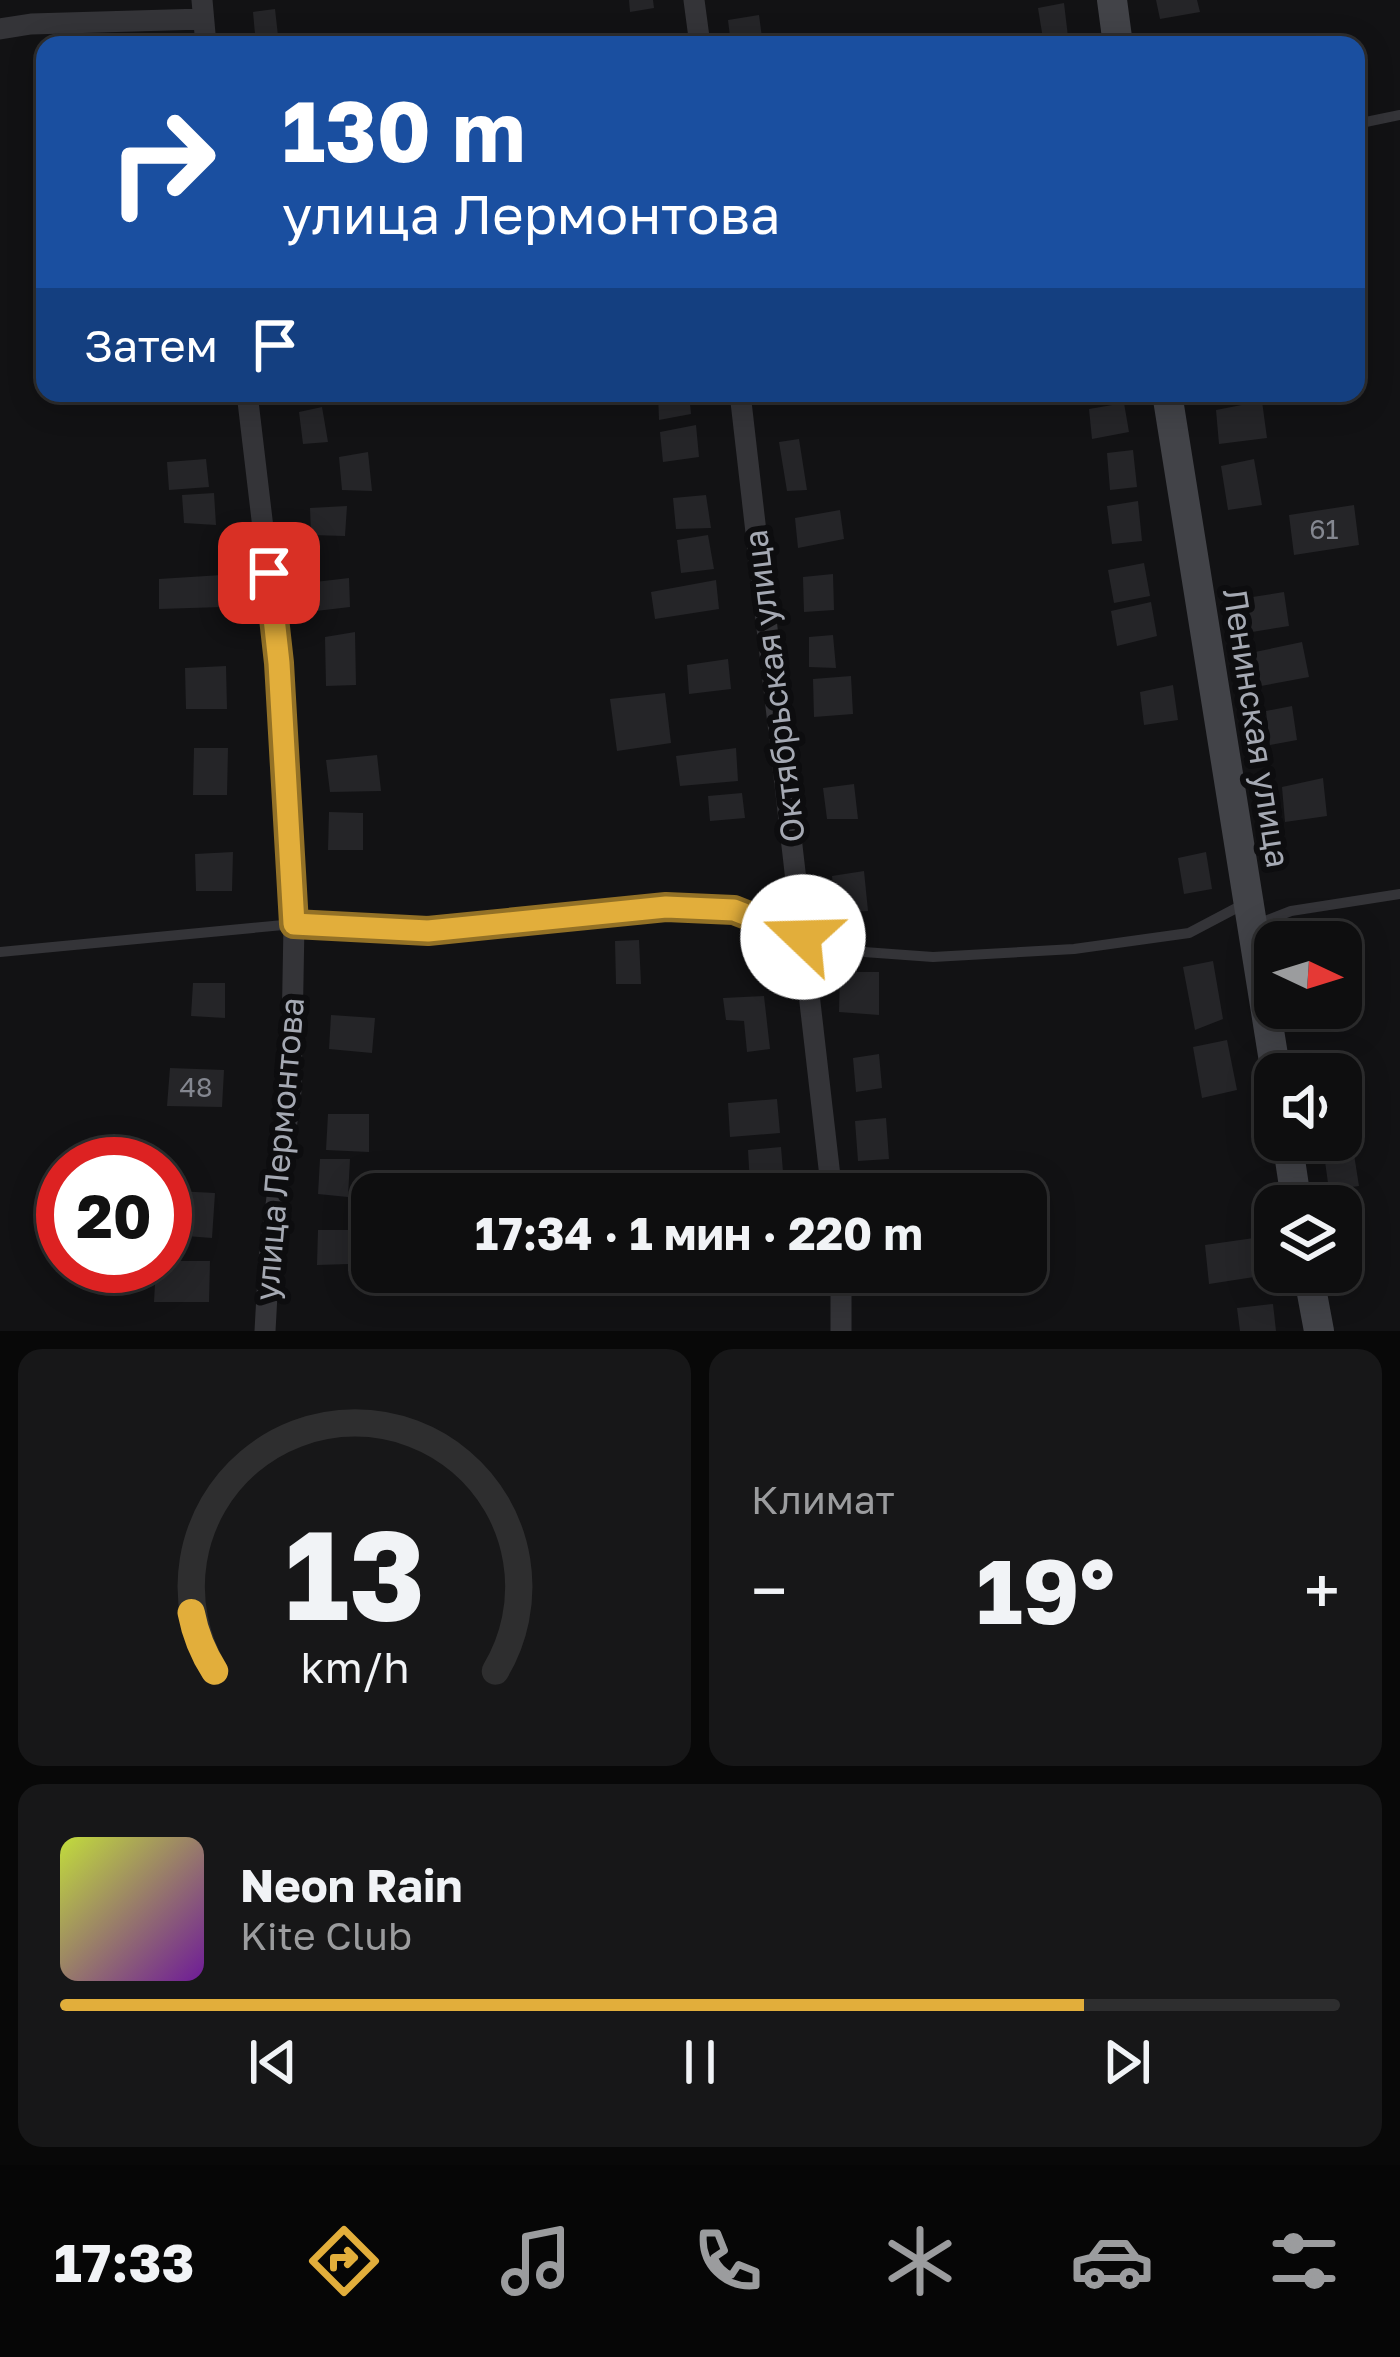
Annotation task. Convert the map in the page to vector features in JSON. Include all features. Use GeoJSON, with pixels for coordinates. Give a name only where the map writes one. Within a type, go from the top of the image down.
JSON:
{"type":"FeatureCollection","features":[{"type":"Feature","properties":{"kind":"street"},"geometry":{"type":"LineString","coordinates":[[694,0],[699,36]]}},
{"type":"Feature","properties":{"kind":"street"},"geometry":{"type":"LineString","coordinates":[[1112,0],[1117,36]]}},
{"type":"Feature","properties":{"kind":"street"},"geometry":{"type":"LineString","coordinates":[[0,29],[202,9]]}},
{"type":"Feature","properties":{"kind":"street","name":"улица Лермонтова"},"geometry":{"type":"LineString","coordinates":[[249,402],[279,663],[294,924],[291,1090],[269,1258],[265,1331]]}},
{"type":"Feature","properties":{"kind":"street","name":"Октябрьская улица"},"geometry":{"type":"LineString","coordinates":[[741,402],[830,1173]]}},
{"type":"Feature","properties":{"kind":"street","name":"Ленинская улица"},"geometry":{"type":"LineString","coordinates":[[1168,402],[1273,1053]]}},
{"type":"Feature","properties":{"kind":"street"},"geometry":{"type":"LineString","coordinates":[[841,1293],[841,1331]]}},
{"type":"Feature","properties":{"kind":"street"},"geometry":{"type":"LineString","coordinates":[[1312,1293],[1319,1331]]}},
{"type":"Feature","properties":{"kind":"lane"},"geometry":{"type":"LineString","coordinates":[[1365,122],[1400,115]]}},
{"type":"Feature","properties":{"kind":"lane"},"geometry":{"type":"LineString","coordinates":[[0,952],[294,924],[428,931],[666,907],[734,910],[803,937],[864,952],[933,957],[1074,949],[1189,934],[1250,913],[1400,894]]}},
{"type":"Feature","properties":{"kind":"building"},"geometry":{"type":"Polygon","coordinates":[[[629,0],[653,0],[654,8],[630,12],[629,0]]]}},
{"type":"Feature","properties":{"kind":"building"},"geometry":{"type":"Polygon","coordinates":[[[1156,0],[1197,0],[1200,12],[1160,19],[1156,0]]]}},
{"type":"Feature","properties":{"kind":"building"},"geometry":{"type":"Polygon","coordinates":[[[1064,3],[1068,36],[1043,36],[1038,8],[1064,3]]]}},
{"type":"Feature","properties":{"kind":"building"},"geometry":{"type":"Polygon","coordinates":[[[275,9],[278,36],[255,36],[253,12],[275,9]]]}},
{"type":"Feature","properties":{"kind":"building"},"geometry":{"type":"Polygon","coordinates":[[[759,15],[762,36],[730,36],[728,20],[759,15]]]}},
{"type":"Feature","properties":{"kind":"building"},"geometry":{"type":"Polygon","coordinates":[[[658,402],[690,402],[691,414],[659,420],[658,402]]]}},
{"type":"Feature","properties":{"kind":"building"},"geometry":{"type":"Polygon","coordinates":[[[1262,402],[1267,438],[1219,444],[1216,410],[1262,402]]]}},
{"type":"Feature","properties":{"kind":"building"},"geometry":{"type":"Polygon","coordinates":[[[1124,403],[1129,432],[1092,439],[1089,409],[1124,403]]]}},
{"type":"Feature","properties":{"kind":"building"},"geometry":{"type":"Polygon","coordinates":[[[322,407],[328,442],[303,444],[299,412],[322,407]]]}},
{"type":"Feature","properties":{"kind":"building"},"geometry":{"type":"Polygon","coordinates":[[[696,425],[699,457],[663,462],[660,432],[696,425]]]}},
{"type":"Feature","properties":{"kind":"building"},"geometry":{"type":"Polygon","coordinates":[[[799,439],[807,490],[787,491],[779,442],[799,439]]]}},
{"type":"Feature","properties":{"kind":"building"},"geometry":{"type":"Polygon","coordinates":[[[1133,450],[1137,487],[1110,490],[1107,453],[1133,450]]]}},
{"type":"Feature","properties":{"kind":"building"},"geometry":{"type":"Polygon","coordinates":[[[368,452],[372,491],[342,490],[339,457],[368,452]]]}},
{"type":"Feature","properties":{"kind":"building"},"geometry":{"type":"Polygon","coordinates":[[[206,459],[209,487],[169,490],[167,462],[206,459]]]}},
{"type":"Feature","properties":{"kind":"building"},"geometry":{"type":"Polygon","coordinates":[[[1254,459],[1262,505],[1228,510],[1221,466],[1254,459]]]}},
{"type":"Feature","properties":{"kind":"building"},"geometry":{"type":"Polygon","coordinates":[[[214,493],[216,525],[184,523],[182,495],[214,493]]]}},
{"type":"Feature","properties":{"kind":"building"},"geometry":{"type":"Polygon","coordinates":[[[706,495],[711,528],[676,529],[673,498],[706,495]]]}},
{"type":"Feature","properties":{"kind":"building"},"geometry":{"type":"Polygon","coordinates":[[[1138,501],[1142,541],[1112,544],[1107,506],[1138,501]]]}},
{"type":"Feature","properties":{"kind":"building"},"geometry":{"type":"Polygon","coordinates":[[[1354,505],[1359,545],[1294,555],[1289,515],[1354,505]]]}},
{"type":"Feature","properties":{"kind":"building"},"geometry":{"type":"Polygon","coordinates":[[[347,506],[345,536],[311,535],[310,508],[347,506]]]}},
{"type":"Feature","properties":{"kind":"building"},"geometry":{"type":"Polygon","coordinates":[[[840,510],[844,539],[798,548],[795,518],[840,510]]]}},
{"type":"Feature","properties":{"kind":"building"},"geometry":{"type":"Polygon","coordinates":[[[708,535],[714,569],[681,573],[677,540],[708,535]]]}},
{"type":"Feature","properties":{"kind":"building"},"geometry":{"type":"Polygon","coordinates":[[[1144,563],[1150,596],[1114,603],[1108,570],[1144,563]]]}},
{"type":"Feature","properties":{"kind":"building"},"geometry":{"type":"Polygon","coordinates":[[[833,574],[834,610],[804,612],[803,577],[833,574]]]}},
{"type":"Feature","properties":{"kind":"building"},"geometry":{"type":"Polygon","coordinates":[[[222,575],[222,607],[159,609],[159,579],[222,575]]]}},
{"type":"Feature","properties":{"kind":"building"},"geometry":{"type":"Polygon","coordinates":[[[349,578],[350,607],[316,611],[315,582],[349,578]]]}},
{"type":"Feature","properties":{"kind":"building"},"geometry":{"type":"Polygon","coordinates":[[[716,580],[719,609],[655,619],[651,592],[716,580]]]}},
{"type":"Feature","properties":{"kind":"building"},"geometry":{"type":"Polygon","coordinates":[[[1284,592],[1289,626],[1252,632],[1246,598],[1284,592]]]}},
{"type":"Feature","properties":{"kind":"building"},"geometry":{"type":"Polygon","coordinates":[[[1151,602],[1157,636],[1117,646],[1111,611],[1151,602]]]}},
{"type":"Feature","properties":{"kind":"building"},"geometry":{"type":"Polygon","coordinates":[[[355,632],[356,685],[326,686],[325,637],[355,632]]]}},
{"type":"Feature","properties":{"kind":"building"},"geometry":{"type":"Polygon","coordinates":[[[833,635],[836,668],[809,667],[809,637],[833,635]]]}},
{"type":"Feature","properties":{"kind":"building"},"geometry":{"type":"Polygon","coordinates":[[[1302,642],[1309,677],[1261,686],[1255,652],[1302,642]]]}},
{"type":"Feature","properties":{"kind":"building"},"geometry":{"type":"Polygon","coordinates":[[[728,659],[731,689],[689,694],[687,665],[728,659]]]}},
{"type":"Feature","properties":{"kind":"building"},"geometry":{"type":"Polygon","coordinates":[[[226,666],[227,709],[186,709],[185,668],[226,666]]]}},
{"type":"Feature","properties":{"kind":"building"},"geometry":{"type":"Polygon","coordinates":[[[851,676],[853,714],[814,717],[813,679],[851,676]]]}},
{"type":"Feature","properties":{"kind":"building"},"geometry":{"type":"Polygon","coordinates":[[[1173,685],[1178,720],[1144,725],[1140,692],[1173,685]]]}},
{"type":"Feature","properties":{"kind":"building"},"geometry":{"type":"Polygon","coordinates":[[[665,693],[671,743],[617,751],[610,699],[665,693]]]}},
{"type":"Feature","properties":{"kind":"building"},"geometry":{"type":"Polygon","coordinates":[[[1292,706],[1297,740],[1270,745],[1266,711],[1292,706]]]}},
{"type":"Feature","properties":{"kind":"building"},"geometry":{"type":"Polygon","coordinates":[[[194,748],[228,748],[227,795],[193,795],[194,748]]]}},
{"type":"Feature","properties":{"kind":"building"},"geometry":{"type":"Polygon","coordinates":[[[736,748],[738,781],[680,786],[676,756],[736,748]]]}},
{"type":"Feature","properties":{"kind":"building"},"geometry":{"type":"Polygon","coordinates":[[[377,755],[381,791],[330,792],[326,760],[377,755]]]}},
{"type":"Feature","properties":{"kind":"building"},"geometry":{"type":"Polygon","coordinates":[[[1323,778],[1327,816],[1285,822],[1282,787],[1323,778]]]}},
{"type":"Feature","properties":{"kind":"building"},"geometry":{"type":"Polygon","coordinates":[[[854,784],[858,819],[827,819],[823,788],[854,784]]]}},
{"type":"Feature","properties":{"kind":"building"},"geometry":{"type":"Polygon","coordinates":[[[742,793],[745,818],[710,821],[708,796],[742,793]]]}},
{"type":"Feature","properties":{"kind":"building"},"geometry":{"type":"Polygon","coordinates":[[[329,812],[363,813],[363,850],[328,850],[329,812]]]}},
{"type":"Feature","properties":{"kind":"building"},"geometry":{"type":"Polygon","coordinates":[[[233,852],[232,891],[196,891],[195,854],[233,852]]]}},
{"type":"Feature","properties":{"kind":"building"},"geometry":{"type":"Polygon","coordinates":[[[1206,852],[1212,889],[1184,894],[1178,858],[1206,852]]]}},
{"type":"Feature","properties":{"kind":"building"},"geometry":{"type":"Polygon","coordinates":[[[864,871],[868,911],[836,913],[832,876],[864,871]]]}},
{"type":"Feature","properties":{"kind":"building"},"geometry":{"type":"Polygon","coordinates":[[[639,940],[641,984],[616,984],[615,941],[639,940]]]}},
{"type":"Feature","properties":{"kind":"building"},"geometry":{"type":"Polygon","coordinates":[[[1213,961],[1223,1019],[1195,1030],[1183,967],[1213,961]]]}},
{"type":"Feature","properties":{"kind":"building"},"geometry":{"type":"Polygon","coordinates":[[[840,972],[879,972],[879,1015],[839,1012],[840,972]]]}},
{"type":"Feature","properties":{"kind":"building"},"geometry":{"type":"Polygon","coordinates":[[[193,983],[225,983],[225,1018],[191,1016],[193,983]]]}},
{"type":"Feature","properties":{"kind":"building"},"geometry":{"type":"Polygon","coordinates":[[[764,996],[770,1049],[747,1052],[744,1021],[726,1020],[723,998],[764,996]]]}},
{"type":"Feature","properties":{"kind":"building"},"geometry":{"type":"Polygon","coordinates":[[[331,1015],[375,1018],[372,1053],[329,1049],[331,1015]]]}},
{"type":"Feature","properties":{"kind":"building"},"geometry":{"type":"Polygon","coordinates":[[[1227,1040],[1237,1090],[1202,1098],[1193,1047],[1227,1040]]]}},
{"type":"Feature","properties":{"kind":"building"},"geometry":{"type":"Polygon","coordinates":[[[879,1054],[882,1088],[856,1092],[853,1058],[879,1054]]]}},
{"type":"Feature","properties":{"kind":"building"},"geometry":{"type":"Polygon","coordinates":[[[170,1068],[224,1070],[222,1107],[167,1106],[170,1068]]]}},
{"type":"Feature","properties":{"kind":"building"},"geometry":{"type":"Polygon","coordinates":[[[777,1099],[780,1133],[730,1137],[728,1103],[777,1099]]]}},
{"type":"Feature","properties":{"kind":"building"},"geometry":{"type":"Polygon","coordinates":[[[328,1114],[369,1114],[369,1152],[326,1150],[328,1114]]]}},
{"type":"Feature","properties":{"kind":"building"},"geometry":{"type":"Polygon","coordinates":[[[886,1118],[889,1159],[858,1161],[855,1121],[886,1118]]]}},
{"type":"Feature","properties":{"kind":"building"},"geometry":{"type":"Polygon","coordinates":[[[781,1147],[783,1173],[749,1173],[748,1150],[781,1147]]]}},
{"type":"Feature","properties":{"kind":"building"},"geometry":{"type":"Polygon","coordinates":[[[320,1159],[350,1159],[348,1197],[318,1194],[320,1159]]]}},
{"type":"Feature","properties":{"kind":"building"},"geometry":{"type":"Polygon","coordinates":[[[1325,1161],[1355,1161],[1359,1185],[1328,1185],[1325,1161]]]}},
{"type":"Feature","properties":{"kind":"building"},"geometry":{"type":"Polygon","coordinates":[[[192,1192],[215,1193],[212,1238],[192,1236],[192,1192]]]}},
{"type":"Feature","properties":{"kind":"building"},"geometry":{"type":"Polygon","coordinates":[[[318,1230],[351,1230],[349,1264],[317,1265],[318,1230]]]}},
{"type":"Feature","properties":{"kind":"building"},"geometry":{"type":"Polygon","coordinates":[[[1254,1238],[1254,1277],[1209,1284],[1205,1245],[1254,1238]]]}},
{"type":"Feature","properties":{"kind":"building"},"geometry":{"type":"Polygon","coordinates":[[[192,1261],[210,1261],[209,1302],[154,1302],[154,1293],[192,1293],[192,1261]]]}},
{"type":"Feature","properties":{"kind":"building"},"geometry":{"type":"Polygon","coordinates":[[[1273,1304],[1276,1331],[1240,1331],[1237,1308],[1273,1304]]]}},
{"type":"Feature","properties":{"kind":"route"},"geometry":{"type":"LineString","coordinates":[[269,573],[294,924],[428,931],[666,907],[734,910],[803,937]]}}]}
